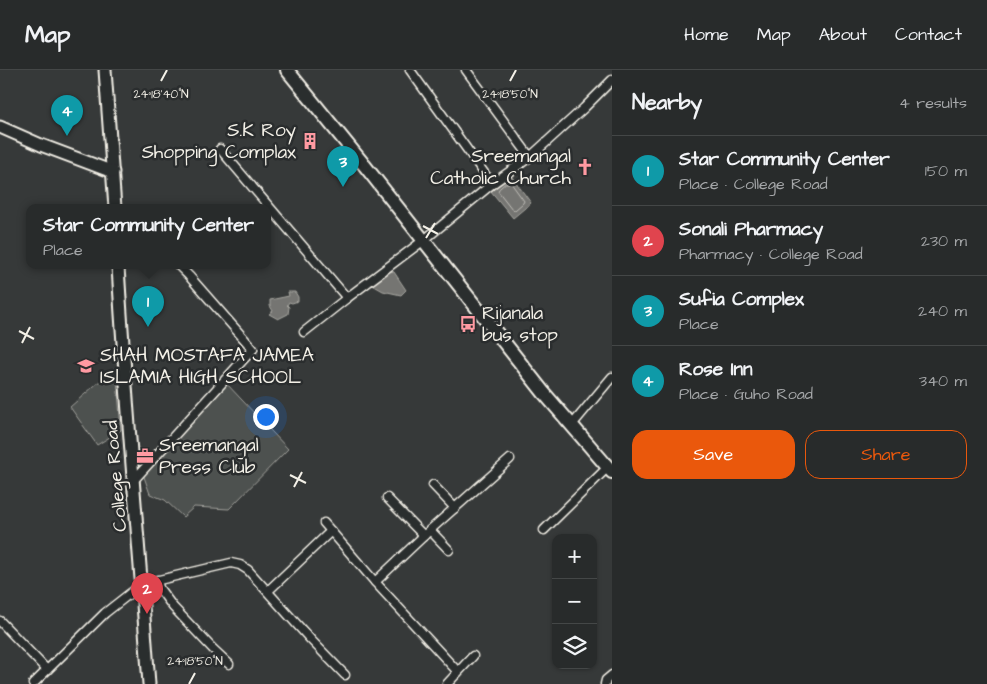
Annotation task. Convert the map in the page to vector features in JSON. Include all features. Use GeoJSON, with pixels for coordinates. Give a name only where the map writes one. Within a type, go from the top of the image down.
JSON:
{"type":"FeatureCollection","features":[{"type":"Feature","properties":{"kind":"highway"},"geometry":{"type":"LineString","coordinates":[[288,70],[544,393],[610,469]]}},
{"type":"Feature","properties":{"kind":"main road"},"geometry":{"type":"LineString","coordinates":[[105,70],[116,204]]}},
{"type":"Feature","properties":{"kind":"main road"},"geometry":{"type":"LineString","coordinates":[[0,127],[41,145],[113,172]]}},
{"type":"Feature","properties":{"kind":"main road","name":"College Road"},"geometry":{"type":"LineString","coordinates":[[118,269],[129,435],[149,684]]}},
{"type":"Feature","properties":{"kind":"street"},"geometry":{"type":"LineString","coordinates":[[410,70],[492,184]]}},
{"type":"Feature","properties":{"kind":"street"},"geometry":{"type":"LineString","coordinates":[[466,70],[530,157]]}},
{"type":"Feature","properties":{"kind":"street"},"geometry":{"type":"LineString","coordinates":[[304,332],[424,240],[492,184],[530,157],[612,80]]}},
{"type":"Feature","properties":{"kind":"street"},"geometry":{"type":"LineString","coordinates":[[220,149],[267,204]]}},
{"type":"Feature","properties":{"kind":"street"},"geometry":{"type":"LineString","coordinates":[[271,209],[347,298]]}},
{"type":"Feature","properties":{"kind":"street"},"geometry":{"type":"LineString","coordinates":[[134,481],[254,349],[182,269]]}},
{"type":"Feature","properties":{"kind":"street"},"geometry":{"type":"LineString","coordinates":[[572,425],[612,377]]}},
{"type":"Feature","properties":{"kind":"street"},"geometry":{"type":"LineString","coordinates":[[375,582],[510,459]]}},
{"type":"Feature","properties":{"kind":"street"},"geometry":{"type":"LineString","coordinates":[[544,530],[610,469]]}},
{"type":"Feature","properties":{"kind":"street"},"geometry":{"type":"LineString","coordinates":[[434,485],[455,508]]}},
{"type":"Feature","properties":{"kind":"street"},"geometry":{"type":"LineString","coordinates":[[387,498],[424,536]]}},
{"type":"Feature","properties":{"kind":"street"},"geometry":{"type":"LineString","coordinates":[[324,523],[375,582],[458,672]]}},
{"type":"Feature","properties":{"kind":"street"},"geometry":{"type":"LineString","coordinates":[[430,530],[449,550]]}},
{"type":"Feature","properties":{"kind":"street"},"geometry":{"type":"LineString","coordinates":[[268,592],[331,531]]}},
{"type":"Feature","properties":{"kind":"street"},"geometry":{"type":"LineString","coordinates":[[33,684],[105,613],[142,584],[231,563],[248,570],[311,640],[345,674]]}},
{"type":"Feature","properties":{"kind":"street"},"geometry":{"type":"LineString","coordinates":[[158,580],[159,588],[173,607],[229,664]]}},
{"type":"Feature","properties":{"kind":"street"},"geometry":{"type":"LineString","coordinates":[[0,620],[47,670]]}},
{"type":"Feature","properties":{"kind":"street"},"geometry":{"type":"LineString","coordinates":[[447,684],[473,656]]}},
{"type":"Feature","properties":{"kind":"street"},"geometry":{"type":"LineString","coordinates":[[604,684],[612,675]]}},
{"type":"Feature","properties":{"kind":"shaded area"},"geometry":{"type":"Polygon","coordinates":[[[116,367],[121,430],[97,445],[70,407],[116,367]]]}},
{"type":"Feature","properties":{"kind":"shaded area"},"geometry":{"type":"Polygon","coordinates":[[[226,383],[288,449],[229,509],[194,507],[183,517],[165,500],[150,494],[142,471],[226,383]]]}},
{"type":"Feature","properties":{"kind":"water"},"geometry":{"type":"Polygon","coordinates":[[[512,177],[531,203],[513,218],[490,190],[504,178],[512,177]]]}},
{"type":"Feature","properties":{"kind":"water"},"geometry":{"type":"Polygon","coordinates":[[[387,270],[394,272],[406,290],[401,295],[383,291],[369,283],[387,270]]]}},
{"type":"Feature","properties":{"kind":"water"},"geometry":{"type":"Polygon","coordinates":[[[288,292],[295,292],[298,301],[289,302],[287,305],[289,307],[288,314],[278,319],[269,314],[273,311],[270,306],[270,300],[289,296],[288,292]]]}},
{"type":"Feature","properties":{"kind":"place","name":"Rose Inn"},"geometry":{"type":"Point","coordinates":[67,136]}},
{"type":"Feature","properties":{"kind":"place","name":"S.K Roy Shopping Complax"},"geometry":{"type":"Point","coordinates":[310,141]}},
{"type":"Feature","properties":{"kind":"place","name":"Sreemangal Catholic Church"},"geometry":{"type":"Point","coordinates":[585,167]}},
{"type":"Feature","properties":{"kind":"place","name":"Sufia Complex"},"geometry":{"type":"Point","coordinates":[343,187]}},
{"type":"Feature","properties":{"kind":"place","name":"Rijanala bus stop"},"geometry":{"type":"Point","coordinates":[468,324]}},
{"type":"Feature","properties":{"kind":"place","name":"Star Community Center"},"geometry":{"type":"Point","coordinates":[148,327]}},
{"type":"Feature","properties":{"kind":"place","name":"SHAH MOSTAFA JAMEA ISLAMIA HIGH SCHOOL"},"geometry":{"type":"Point","coordinates":[86,366]}},
{"type":"Feature","properties":{"kind":"place","name":"Sreemangal Press Club"},"geometry":{"type":"Point","coordinates":[145,456]}},
{"type":"Feature","properties":{"kind":"place","name":"Sonali Pharmacy"},"geometry":{"type":"Point","coordinates":[147,614]}}]}
